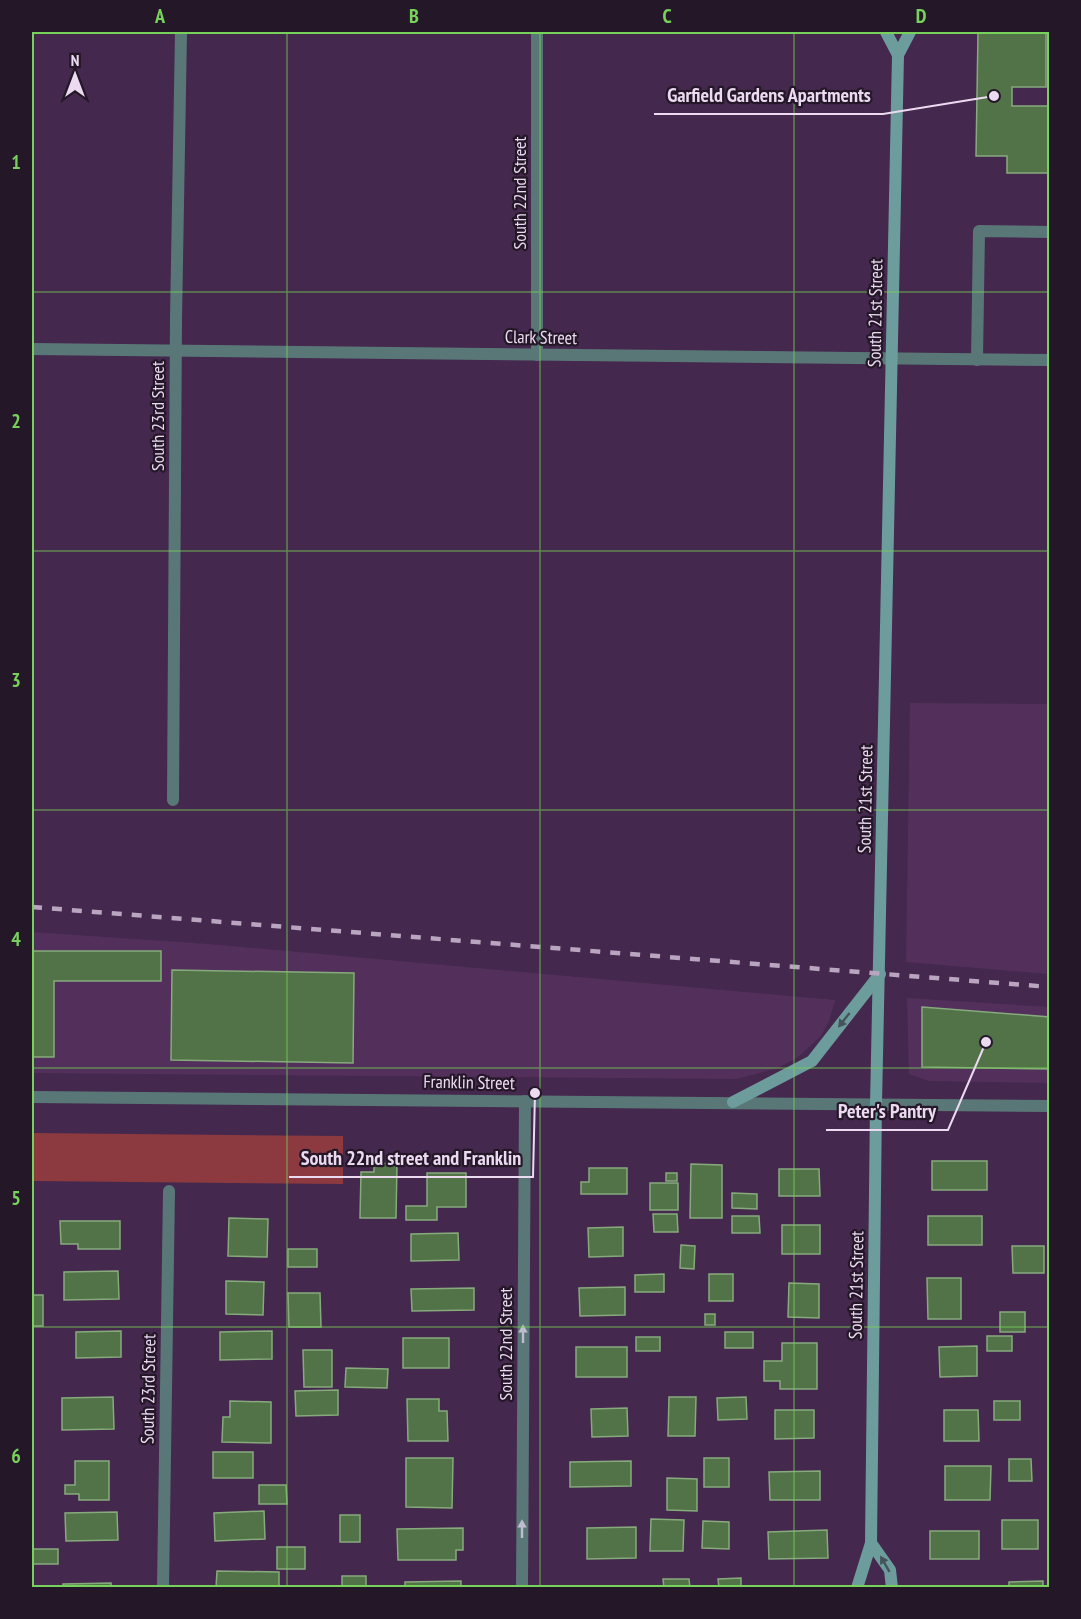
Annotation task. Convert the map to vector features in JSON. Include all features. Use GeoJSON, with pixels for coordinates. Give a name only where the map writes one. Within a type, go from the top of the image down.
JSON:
{"type":"FeatureCollection","features":[{"type":"Feature","properties":{"kind":"main road","name":"South 21st Street"},"geometry":{"type":"LineString","coordinates":[[886,32],[898,55]]}},
{"type":"Feature","properties":{"kind":"main road","name":"South 21st Street"},"geometry":{"type":"LineString","coordinates":[[856,1587],[871,1543],[876,1104],[898,55],[910,32]]}},
{"type":"Feature","properties":{"kind":"main road"},"geometry":{"type":"LineString","coordinates":[[733,1102],[812,1061],[880,974]]}},
{"type":"Feature","properties":{"kind":"main road"},"geometry":{"type":"LineString","coordinates":[[871,1543],[890,1570],[892,1587]]}},
{"type":"Feature","properties":{"kind":"street","name":"South 23rd Street"},"geometry":{"type":"LineString","coordinates":[[173,800],[175,351],[181,32]]}},
{"type":"Feature","properties":{"kind":"street","name":"South 22nd Street"},"geometry":{"type":"LineString","coordinates":[[537,32],[537,355]]}},
{"type":"Feature","properties":{"kind":"street"},"geometry":{"type":"LineString","coordinates":[[977,360],[979,231],[1050,232]]}},
{"type":"Feature","properties":{"kind":"street","name":"Clark Street"},"geometry":{"type":"LineString","coordinates":[[32,349],[1050,360]]}},
{"type":"Feature","properties":{"kind":"street","name":"Franklin Street"},"geometry":{"type":"LineString","coordinates":[[32,1097],[1050,1106]]}},
{"type":"Feature","properties":{"kind":"street","name":"South 22nd Street"},"geometry":{"type":"LineString","coordinates":[[522,1587],[525,1101]]}},
{"type":"Feature","properties":{"kind":"street","name":"South 23rd Street"},"geometry":{"type":"LineString","coordinates":[[163,1587],[169,1191]]}},
{"type":"Feature","properties":{"kind":"shaded area"},"geometry":{"type":"Polygon","coordinates":[[[910,703],[1049,704],[1049,974],[906,962],[910,703]]]}},
{"type":"Feature","properties":{"kind":"shaded area"},"geometry":{"type":"Polygon","coordinates":[[[32,932],[208,944],[835,1000],[829,1021],[821,1036],[798,1057],[778,1068],[736,1079],[32,1073],[32,932]]]}},
{"type":"Feature","properties":{"kind":"shaded area"},"geometry":{"type":"Polygon","coordinates":[[[907,998],[1049,1007],[1049,1083],[929,1081],[909,1074],[907,998]]]}},
{"type":"Feature","properties":{"kind":"shaded area"},"geometry":{"type":"Polygon","coordinates":[[[32,1133],[343,1136],[343,1184],[32,1181],[32,1133]]]}},
{"type":"Feature","properties":{"kind":"building"},"geometry":{"type":"Polygon","coordinates":[[[978,32],[1046,32],[1046,87],[1012,87],[1012,106],[1050,106],[1050,173],[1007,173],[1007,156],[976,156],[978,32]]]}},
{"type":"Feature","properties":{"kind":"building"},"geometry":{"type":"Polygon","coordinates":[[[32,951],[161,951],[161,981],[54,981],[54,1057],[32,1057],[32,951]]]}},
{"type":"Feature","properties":{"kind":"building"},"geometry":{"type":"Polygon","coordinates":[[[172,970],[354,973],[353,1063],[171,1060],[172,970]]]}},
{"type":"Feature","properties":{"kind":"building"},"geometry":{"type":"Polygon","coordinates":[[[922,1007],[1050,1017],[1050,1069],[922,1067],[922,1007]]]}},
{"type":"Feature","properties":{"kind":"building"},"geometry":{"type":"Polygon","coordinates":[[[932,1161],[987,1161],[987,1190],[932,1190],[932,1161]]]}},
{"type":"Feature","properties":{"kind":"building"},"geometry":{"type":"Polygon","coordinates":[[[374,1163],[397,1164],[396,1218],[360,1218],[361,1172],[374,1172],[374,1163]]]}},
{"type":"Feature","properties":{"kind":"building"},"geometry":{"type":"Polygon","coordinates":[[[691,1164],[722,1165],[722,1218],[690,1218],[691,1164]]]}},
{"type":"Feature","properties":{"kind":"building"},"geometry":{"type":"Polygon","coordinates":[[[589,1168],[627,1168],[627,1194],[581,1194],[581,1182],[589,1182],[589,1168]]]}},
{"type":"Feature","properties":{"kind":"building"},"geometry":{"type":"Polygon","coordinates":[[[779,1169],[819,1169],[820,1196],[779,1196],[779,1169]]]}},
{"type":"Feature","properties":{"kind":"building"},"geometry":{"type":"Polygon","coordinates":[[[427,1173],[466,1173],[466,1207],[437,1207],[437,1220],[406,1220],[406,1206],[427,1206],[427,1173]]]}},
{"type":"Feature","properties":{"kind":"building"},"geometry":{"type":"Polygon","coordinates":[[[666,1173],[677,1173],[677,1181],[666,1181],[666,1173]]]}},
{"type":"Feature","properties":{"kind":"building"},"geometry":{"type":"Polygon","coordinates":[[[650,1183],[678,1183],[678,1210],[650,1210],[650,1183]]]}},
{"type":"Feature","properties":{"kind":"building"},"geometry":{"type":"Polygon","coordinates":[[[732,1193],[757,1194],[757,1209],[732,1208],[732,1193]]]}},
{"type":"Feature","properties":{"kind":"building"},"geometry":{"type":"Polygon","coordinates":[[[653,1214],[677,1214],[678,1232],[654,1232],[653,1214]]]}},
{"type":"Feature","properties":{"kind":"building"},"geometry":{"type":"Polygon","coordinates":[[[732,1216],[759,1216],[760,1233],[732,1233],[732,1216]]]}},
{"type":"Feature","properties":{"kind":"building"},"geometry":{"type":"Polygon","coordinates":[[[928,1216],[982,1216],[982,1245],[928,1245],[928,1216]]]}},
{"type":"Feature","properties":{"kind":"building"},"geometry":{"type":"Polygon","coordinates":[[[229,1218],[268,1219],[267,1257],[228,1256],[229,1218]]]}},
{"type":"Feature","properties":{"kind":"building"},"geometry":{"type":"Polygon","coordinates":[[[60,1221],[120,1221],[120,1249],[78,1249],[78,1244],[61,1244],[60,1221]]]}},
{"type":"Feature","properties":{"kind":"building"},"geometry":{"type":"Polygon","coordinates":[[[782,1225],[820,1225],[820,1254],[782,1254],[782,1225]]]}},
{"type":"Feature","properties":{"kind":"building"},"geometry":{"type":"Polygon","coordinates":[[[623,1227],[623,1256],[589,1257],[588,1228],[623,1227]]]}},
{"type":"Feature","properties":{"kind":"building"},"geometry":{"type":"Polygon","coordinates":[[[458,1233],[459,1260],[411,1261],[411,1234],[458,1233]]]}},
{"type":"Feature","properties":{"kind":"building"},"geometry":{"type":"Polygon","coordinates":[[[681,1245],[695,1246],[694,1269],[680,1268],[681,1245]]]}},
{"type":"Feature","properties":{"kind":"building"},"geometry":{"type":"Polygon","coordinates":[[[1012,1246],[1044,1246],[1044,1273],[1013,1273],[1012,1246]]]}},
{"type":"Feature","properties":{"kind":"building"},"geometry":{"type":"Polygon","coordinates":[[[288,1249],[317,1249],[317,1267],[288,1267],[288,1249]]]}},
{"type":"Feature","properties":{"kind":"building"},"geometry":{"type":"Polygon","coordinates":[[[118,1271],[119,1299],[64,1300],[64,1272],[118,1271]]]}},
{"type":"Feature","properties":{"kind":"building"},"geometry":{"type":"Polygon","coordinates":[[[664,1274],[664,1292],[635,1292],[635,1275],[664,1274]]]}},
{"type":"Feature","properties":{"kind":"building"},"geometry":{"type":"Polygon","coordinates":[[[709,1274],[733,1274],[733,1301],[709,1301],[709,1274]]]}},
{"type":"Feature","properties":{"kind":"building"},"geometry":{"type":"Polygon","coordinates":[[[927,1278],[961,1278],[961,1319],[928,1319],[927,1278]]]}},
{"type":"Feature","properties":{"kind":"building"},"geometry":{"type":"Polygon","coordinates":[[[226,1281],[264,1282],[263,1315],[226,1314],[226,1281]]]}},
{"type":"Feature","properties":{"kind":"building"},"geometry":{"type":"Polygon","coordinates":[[[789,1283],[819,1284],[819,1318],[788,1317],[789,1283]]]}},
{"type":"Feature","properties":{"kind":"building"},"geometry":{"type":"Polygon","coordinates":[[[625,1287],[625,1315],[580,1316],[579,1288],[625,1287]]]}},
{"type":"Feature","properties":{"kind":"building"},"geometry":{"type":"Polygon","coordinates":[[[474,1288],[474,1310],[412,1311],[411,1289],[474,1288]]]}},
{"type":"Feature","properties":{"kind":"building"},"geometry":{"type":"Polygon","coordinates":[[[288,1293],[320,1293],[321,1327],[289,1327],[288,1293]]]}},
{"type":"Feature","properties":{"kind":"building"},"geometry":{"type":"Polygon","coordinates":[[[32,1295],[43,1295],[43,1326],[32,1326],[32,1295]]]}},
{"type":"Feature","properties":{"kind":"building"},"geometry":{"type":"Polygon","coordinates":[[[1000,1312],[1025,1312],[1025,1332],[1000,1332],[1000,1312]]]}},
{"type":"Feature","properties":{"kind":"building"},"geometry":{"type":"Polygon","coordinates":[[[705,1314],[715,1314],[715,1325],[705,1325],[705,1314]]]}},
{"type":"Feature","properties":{"kind":"building"},"geometry":{"type":"Polygon","coordinates":[[[121,1331],[121,1357],[76,1358],[76,1332],[121,1331]]]}},
{"type":"Feature","properties":{"kind":"building"},"geometry":{"type":"Polygon","coordinates":[[[272,1331],[272,1359],[220,1360],[220,1332],[272,1331]]]}},
{"type":"Feature","properties":{"kind":"building"},"geometry":{"type":"Polygon","coordinates":[[[725,1332],[753,1332],[753,1348],[725,1348],[725,1332]]]}},
{"type":"Feature","properties":{"kind":"building"},"geometry":{"type":"Polygon","coordinates":[[[987,1336],[1012,1336],[1012,1351],[987,1351],[987,1336]]]}},
{"type":"Feature","properties":{"kind":"building"},"geometry":{"type":"Polygon","coordinates":[[[636,1337],[660,1337],[660,1351],[636,1351],[636,1337]]]}},
{"type":"Feature","properties":{"kind":"building"},"geometry":{"type":"Polygon","coordinates":[[[403,1338],[449,1338],[449,1368],[403,1368],[403,1338]]]}},
{"type":"Feature","properties":{"kind":"building"},"geometry":{"type":"Polygon","coordinates":[[[782,1343],[817,1343],[817,1389],[780,1389],[780,1381],[764,1381],[764,1361],[782,1361],[782,1343]]]}},
{"type":"Feature","properties":{"kind":"building"},"geometry":{"type":"Polygon","coordinates":[[[977,1346],[977,1376],[940,1377],[939,1347],[977,1346]]]}},
{"type":"Feature","properties":{"kind":"building"},"geometry":{"type":"Polygon","coordinates":[[[576,1347],[627,1347],[627,1377],[576,1377],[576,1347]]]}},
{"type":"Feature","properties":{"kind":"building"},"geometry":{"type":"Polygon","coordinates":[[[303,1350],[332,1350],[332,1387],[304,1387],[303,1350]]]}},
{"type":"Feature","properties":{"kind":"building"},"geometry":{"type":"Polygon","coordinates":[[[346,1368],[388,1369],[387,1388],[345,1387],[346,1368]]]}},
{"type":"Feature","properties":{"kind":"building"},"geometry":{"type":"Polygon","coordinates":[[[338,1390],[338,1415],[296,1416],[295,1391],[338,1390]]]}},
{"type":"Feature","properties":{"kind":"building"},"geometry":{"type":"Polygon","coordinates":[[[113,1397],[114,1429],[62,1430],[62,1398],[113,1397]]]}},
{"type":"Feature","properties":{"kind":"building"},"geometry":{"type":"Polygon","coordinates":[[[669,1397],[696,1397],[695,1436],[668,1436],[669,1397]]]}},
{"type":"Feature","properties":{"kind":"building"},"geometry":{"type":"Polygon","coordinates":[[[746,1397],[747,1419],[718,1420],[717,1398],[746,1397]]]}},
{"type":"Feature","properties":{"kind":"building"},"geometry":{"type":"Polygon","coordinates":[[[407,1399],[439,1399],[439,1411],[447,1411],[448,1441],[408,1441],[407,1399]]]}},
{"type":"Feature","properties":{"kind":"building"},"geometry":{"type":"Polygon","coordinates":[[[230,1401],[271,1402],[271,1443],[222,1442],[223,1417],[230,1417],[230,1401]]]}},
{"type":"Feature","properties":{"kind":"building"},"geometry":{"type":"Polygon","coordinates":[[[994,1401],[1020,1401],[1020,1420],[994,1420],[994,1401]]]}},
{"type":"Feature","properties":{"kind":"building"},"geometry":{"type":"Polygon","coordinates":[[[627,1408],[628,1436],[592,1437],[591,1409],[627,1408]]]}},
{"type":"Feature","properties":{"kind":"building"},"geometry":{"type":"Polygon","coordinates":[[[775,1410],[814,1410],[814,1438],[775,1439],[775,1410]]]}},
{"type":"Feature","properties":{"kind":"building"},"geometry":{"type":"Polygon","coordinates":[[[944,1410],[978,1410],[979,1441],[944,1441],[944,1410]]]}},
{"type":"Feature","properties":{"kind":"building"},"geometry":{"type":"Polygon","coordinates":[[[213,1452],[253,1452],[253,1478],[213,1478],[213,1452]]]}},
{"type":"Feature","properties":{"kind":"building"},"geometry":{"type":"Polygon","coordinates":[[[406,1458],[453,1458],[452,1508],[406,1507],[406,1458]]]}},
{"type":"Feature","properties":{"kind":"building"},"geometry":{"type":"Polygon","coordinates":[[[704,1458],[729,1458],[729,1487],[704,1487],[704,1458]]]}},
{"type":"Feature","properties":{"kind":"building"},"geometry":{"type":"Polygon","coordinates":[[[1009,1459],[1031,1459],[1032,1481],[1009,1481],[1009,1459]]]}},
{"type":"Feature","properties":{"kind":"building"},"geometry":{"type":"Polygon","coordinates":[[[75,1461],[109,1461],[109,1500],[79,1500],[79,1494],[65,1494],[65,1485],[75,1485],[75,1461]]]}},
{"type":"Feature","properties":{"kind":"building"},"geometry":{"type":"Polygon","coordinates":[[[631,1461],[631,1486],[570,1487],[570,1462],[631,1461]]]}},
{"type":"Feature","properties":{"kind":"building"},"geometry":{"type":"Polygon","coordinates":[[[945,1466],[991,1466],[990,1500],[945,1500],[945,1466]]]}},
{"type":"Feature","properties":{"kind":"building"},"geometry":{"type":"Polygon","coordinates":[[[820,1471],[820,1500],[770,1500],[769,1472],[820,1471]]]}},
{"type":"Feature","properties":{"kind":"building"},"geometry":{"type":"Polygon","coordinates":[[[667,1478],[697,1479],[697,1511],[667,1510],[667,1478]]]}},
{"type":"Feature","properties":{"kind":"building"},"geometry":{"type":"Polygon","coordinates":[[[259,1485],[286,1485],[287,1504],[259,1504],[259,1485]]]}},
{"type":"Feature","properties":{"kind":"building"},"geometry":{"type":"Polygon","coordinates":[[[264,1511],[265,1539],[215,1541],[214,1513],[264,1511]]]}},
{"type":"Feature","properties":{"kind":"building"},"geometry":{"type":"Polygon","coordinates":[[[117,1512],[118,1540],[66,1541],[65,1513],[117,1512]]]}},
{"type":"Feature","properties":{"kind":"building"},"geometry":{"type":"Polygon","coordinates":[[[340,1515],[360,1515],[360,1542],[340,1542],[340,1515]]]}},
{"type":"Feature","properties":{"kind":"building"},"geometry":{"type":"Polygon","coordinates":[[[651,1519],[684,1520],[683,1551],[650,1551],[651,1519]]]}},
{"type":"Feature","properties":{"kind":"building"},"geometry":{"type":"Polygon","coordinates":[[[1002,1520],[1038,1520],[1038,1549],[1002,1549],[1002,1520]]]}},
{"type":"Feature","properties":{"kind":"building"},"geometry":{"type":"Polygon","coordinates":[[[703,1521],[729,1522],[729,1549],[702,1548],[703,1521]]]}},
{"type":"Feature","properties":{"kind":"building"},"geometry":{"type":"Polygon","coordinates":[[[636,1527],[636,1558],[587,1559],[587,1528],[636,1527]]]}},
{"type":"Feature","properties":{"kind":"building"},"geometry":{"type":"Polygon","coordinates":[[[463,1528],[463,1550],[456,1550],[456,1560],[398,1560],[397,1529],[463,1528]]]}},
{"type":"Feature","properties":{"kind":"building"},"geometry":{"type":"Polygon","coordinates":[[[827,1530],[828,1558],[769,1559],[768,1532],[827,1530]]]}},
{"type":"Feature","properties":{"kind":"building"},"geometry":{"type":"Polygon","coordinates":[[[930,1531],[979,1531],[979,1559],[930,1559],[930,1531]]]}},
{"type":"Feature","properties":{"kind":"building"},"geometry":{"type":"Polygon","coordinates":[[[277,1547],[305,1547],[305,1569],[277,1569],[277,1547]]]}},
{"type":"Feature","properties":{"kind":"building"},"geometry":{"type":"Polygon","coordinates":[[[32,1549],[58,1549],[58,1564],[32,1564],[32,1549]]]}},
{"type":"Feature","properties":{"kind":"building"},"geometry":{"type":"Polygon","coordinates":[[[217,1571],[279,1572],[279,1588],[216,1588],[217,1571]]]}},
{"type":"Feature","properties":{"kind":"building"},"geometry":{"type":"Polygon","coordinates":[[[342,1576],[366,1576],[366,1588],[342,1588],[342,1576]]]}},
{"type":"Feature","properties":{"kind":"building"},"geometry":{"type":"Polygon","coordinates":[[[741,1578],[741,1588],[719,1588],[718,1579],[741,1578]]]}},
{"type":"Feature","properties":{"kind":"building"},"geometry":{"type":"Polygon","coordinates":[[[663,1579],[689,1579],[690,1588],[664,1588],[663,1579]]]}},
{"type":"Feature","properties":{"kind":"building"},"geometry":{"type":"Polygon","coordinates":[[[461,1581],[461,1588],[405,1588],[405,1582],[461,1581]]]}},
{"type":"Feature","properties":{"kind":"building"},"geometry":{"type":"Polygon","coordinates":[[[1043,1581],[1043,1588],[1009,1588],[1009,1582],[1043,1581]]]}},
{"type":"Feature","properties":{"kind":"building"},"geometry":{"type":"Polygon","coordinates":[[[111,1583],[111,1588],[63,1588],[63,1584],[111,1583]]]}},
{"type":"Feature","properties":{"kind":"railway"},"geometry":{"type":"LineString","coordinates":[[32,907],[1050,987]]}},
{"type":"Feature","properties":{"kind":"place","name":"Garfield Gardens Apartments"},"geometry":{"type":"Point","coordinates":[994,96]}},
{"type":"Feature","properties":{"kind":"place","name":"Peter's Pantry"},"geometry":{"type":"Point","coordinates":[986,1042]}},
{"type":"Feature","properties":{"kind":"place","name":"South 22nd street and Franklin"},"geometry":{"type":"Point","coordinates":[535,1093]}}]}
